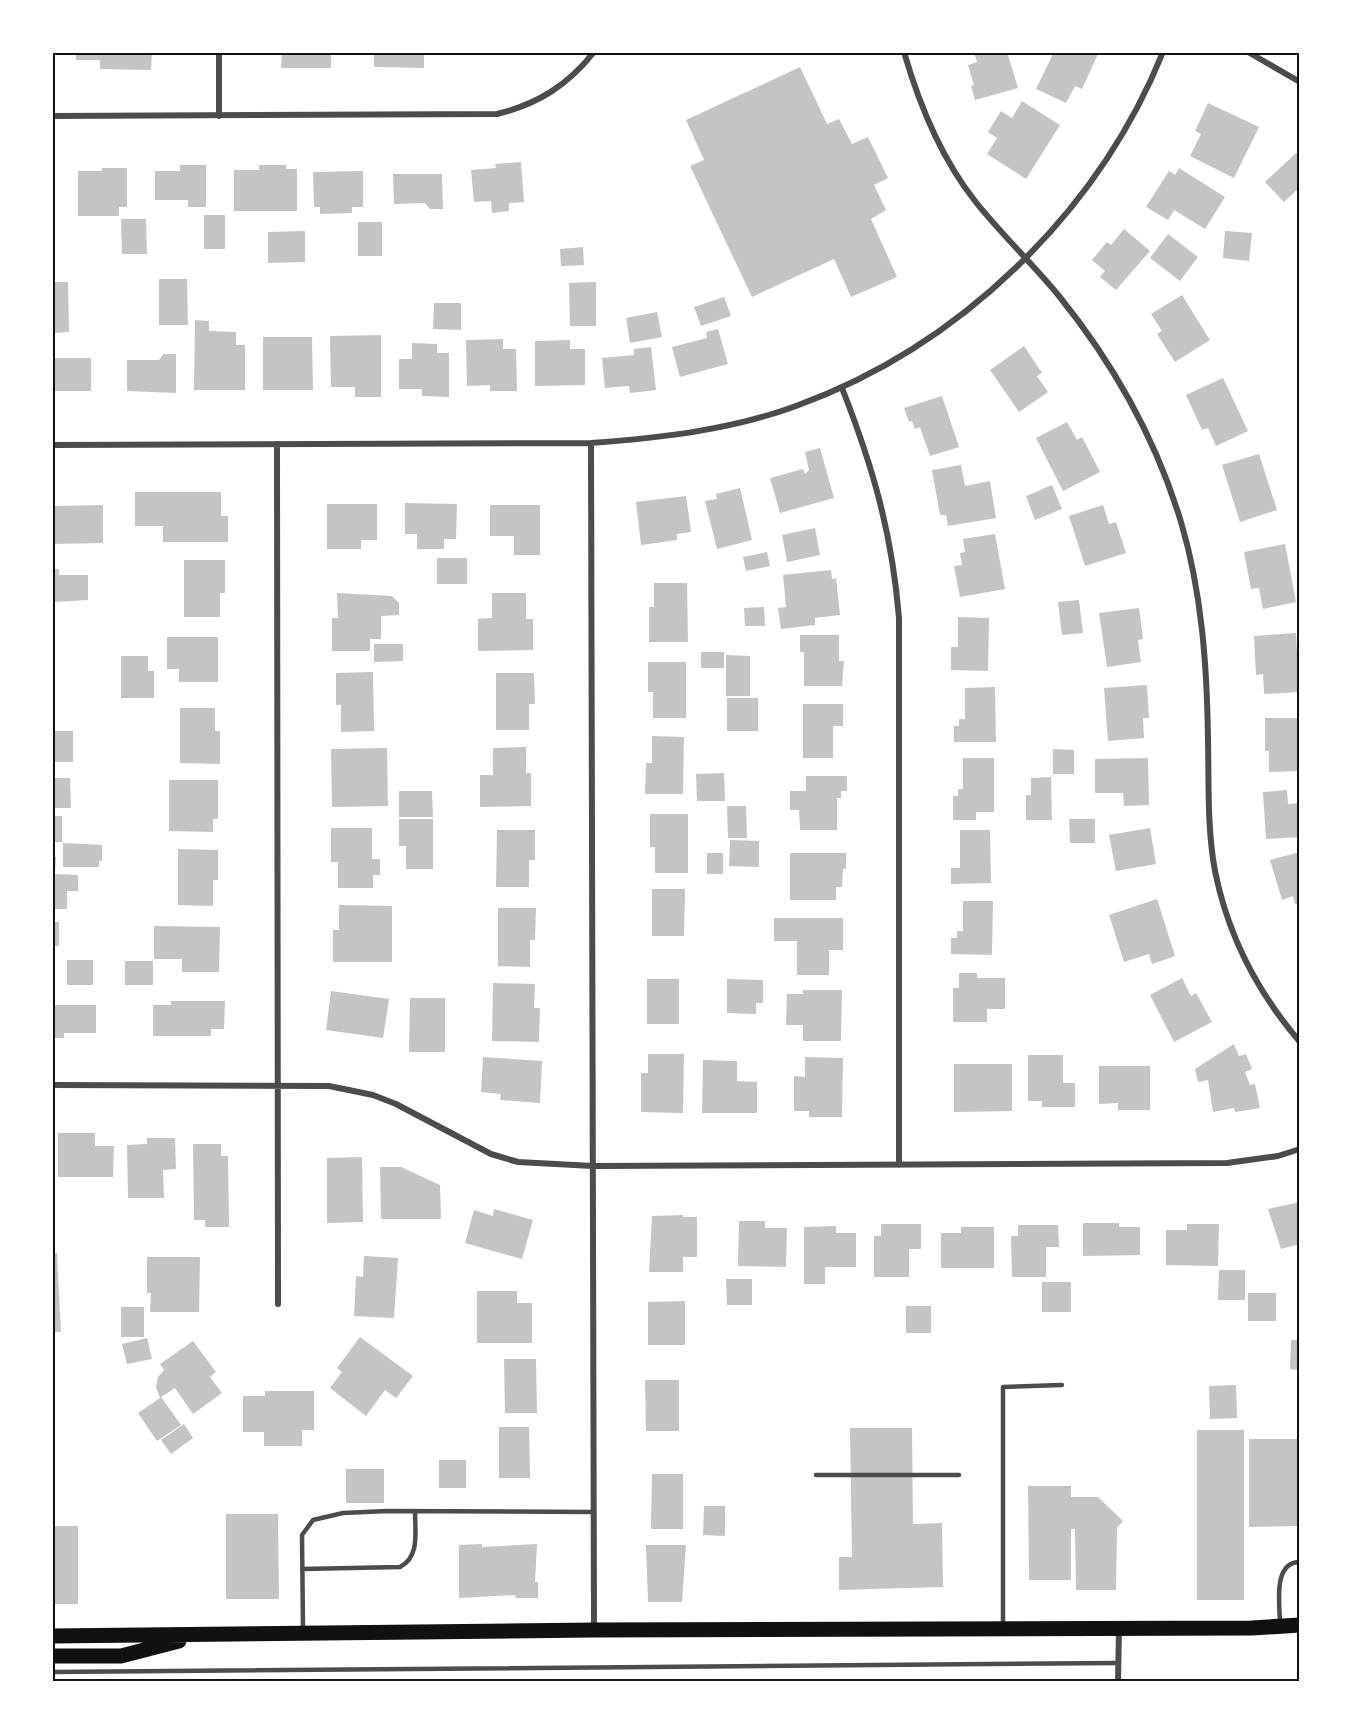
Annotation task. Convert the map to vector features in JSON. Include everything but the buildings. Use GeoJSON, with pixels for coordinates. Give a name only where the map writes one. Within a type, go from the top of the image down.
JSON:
{"type":"FeatureCollection","features":[{"type":"Feature","properties":{"kind":"main road"},"geometry":{"type":"LineString","coordinates":[[52,1636],[594,1630],[1119,1629],[1299,1625]]}},
{"type":"Feature","properties":{"kind":"main road"},"geometry":{"type":"LineString","coordinates":[[52,1656],[121,1656],[203,1635]]}},
{"type":"Feature","properties":{"kind":"street"},"geometry":{"type":"LineString","coordinates":[[219,52],[219,116]]}},
{"type":"Feature","properties":{"kind":"street"},"geometry":{"type":"LineString","coordinates":[[52,116],[497,114],[516,109],[551,93],[567,82],[594,52]]}},
{"type":"Feature","properties":{"kind":"street"},"geometry":{"type":"LineString","coordinates":[[904,52],[924,110],[953,168],[973,199],[1080,324],[1128,394],[1166,476],[1193,565],[1201,609],[1208,693],[1210,831],[1215,872],[1227,914],[1246,964],[1273,1011],[1299,1042]]}},
{"type":"Feature","properties":{"kind":"street"},"geometry":{"type":"LineString","coordinates":[[52,445],[591,443],[673,436],[715,428],[795,406],[842,388],[918,345],[986,294],[1025,258],[1054,228],[1106,160],[1131,120],[1163,52]]}},
{"type":"Feature","properties":{"kind":"street"},"geometry":{"type":"LineString","coordinates":[[1248,52],[1299,82]]}},
{"type":"Feature","properties":{"kind":"street"},"geometry":{"type":"LineString","coordinates":[[842,388],[868,455],[880,497],[890,539],[899,618],[899,1165]]}},
{"type":"Feature","properties":{"kind":"street"},"geometry":{"type":"LineString","coordinates":[[591,443],[594,1630]]}},
{"type":"Feature","properties":{"kind":"street"},"geometry":{"type":"LineString","coordinates":[[277,444],[278,1304]]}},
{"type":"Feature","properties":{"kind":"street"},"geometry":{"type":"LineString","coordinates":[[52,1085],[278,1084],[329,1086],[373,1095],[417,1115],[467,1143],[518,1162],[593,1166],[1227,1163],[1278,1156],[1299,1149]]}},
{"type":"Feature","properties":{"kind":"street"},"geometry":{"type":"LineString","coordinates":[[1118,1682],[1119,1629]]}},
{"type":"Feature","properties":{"kind":"lane"},"geometry":{"type":"LineString","coordinates":[[1003,1629],[1004,1387],[1062,1385]]}},
{"type":"Feature","properties":{"kind":"lane"},"geometry":{"type":"LineString","coordinates":[[816,1475],[959,1475]]}},
{"type":"Feature","properties":{"kind":"lane"},"geometry":{"type":"LineString","coordinates":[[302,1569],[400,1568],[411,1562],[414,1554],[415,1511]]}},
{"type":"Feature","properties":{"kind":"lane"},"geometry":{"type":"LineString","coordinates":[[303,1635],[302,1535],[313,1520],[343,1513],[594,1512]]}},
{"type":"Feature","properties":{"kind":"lane"},"geometry":{"type":"LineString","coordinates":[[1280,1627],[1280,1577],[1285,1568],[1299,1562]]}},
{"type":"Feature","properties":{"kind":"lane"},"geometry":{"type":"LineString","coordinates":[[52,1672],[1118,1663]]}}]}
